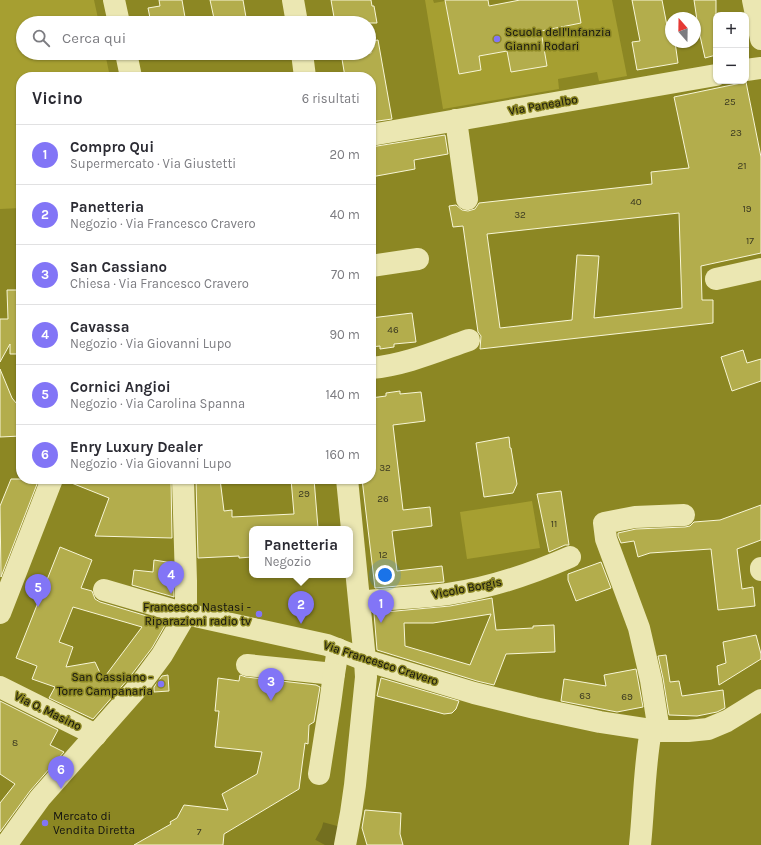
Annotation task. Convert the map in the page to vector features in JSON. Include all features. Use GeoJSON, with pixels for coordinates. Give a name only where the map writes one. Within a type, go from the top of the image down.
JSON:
{"type":"FeatureCollection","features":[{"type":"Feature","properties":{"kind":"street"},"geometry":{"type":"LineString","coordinates":[[114,0],[117,16]]}},
{"type":"Feature","properties":{"kind":"street"},"geometry":{"type":"LineString","coordinates":[[293,0],[296,16]]}},
{"type":"Feature","properties":{"kind":"street"},"geometry":{"type":"LineString","coordinates":[[753,0],[761,39]]}},
{"type":"Feature","properties":{"kind":"street"},"geometry":{"type":"LineString","coordinates":[[127,60],[130,72]]}},
{"type":"Feature","properties":{"kind":"street"},"geometry":{"type":"LineString","coordinates":[[303,60],[304,72]]}},
{"type":"Feature","properties":{"kind":"street"},"geometry":{"type":"LineString","coordinates":[[749,70],[761,68]]}},
{"type":"Feature","properties":{"kind":"street","name":"Via Panealbo"},"geometry":{"type":"LineString","coordinates":[[376,134],[713,76]]}},
{"type":"Feature","properties":{"kind":"street"},"geometry":{"type":"LineString","coordinates":[[456,120],[467,199]]}},
{"type":"Feature","properties":{"kind":"street"},"geometry":{"type":"LineString","coordinates":[[376,265],[418,259]]}},
{"type":"Feature","properties":{"kind":"street"},"geometry":{"type":"LineString","coordinates":[[716,279],[761,270]]}},
{"type":"Feature","properties":{"kind":"street"},"geometry":{"type":"LineString","coordinates":[[376,368],[419,358],[469,340]]}},
{"type":"Feature","properties":{"kind":"street"},"geometry":{"type":"LineString","coordinates":[[0,613],[5,587],[50,484]]}},
{"type":"Feature","properties":{"kind":"street"},"geometry":{"type":"LineString","coordinates":[[6,845],[40,798],[139,686],[162,655],[195,616],[186,581],[183,484]]}},
{"type":"Feature","properties":{"kind":"street"},"geometry":{"type":"LineString","coordinates":[[348,484],[352,526]]}},
{"type":"Feature","properties":{"kind":"street"},"geometry":{"type":"LineString","coordinates":[[640,845],[646,767],[655,731],[651,680],[639,628],[606,539],[604,523],[635,517],[684,515]]}},
{"type":"Feature","properties":{"kind":"street"},"geometry":{"type":"LineString","coordinates":[[345,845],[355,785],[366,677],[353,536]]}},
{"type":"Feature","properties":{"kind":"street","name":"Vicolo Borgis"},"geometry":{"type":"LineString","coordinates":[[360,602],[446,595],[471,590],[508,581],[549,566],[570,556]]}},
{"type":"Feature","properties":{"kind":"street","name":"Via Francesco Cravero"},"geometry":{"type":"LineString","coordinates":[[104,590],[195,616],[327,644],[365,660],[474,693],[600,722],[655,731],[708,729],[727,722],[761,700]]}},
{"type":"Feature","properties":{"kind":"street"},"geometry":{"type":"LineString","coordinates":[[319,774],[338,648]]}},
{"type":"Feature","properties":{"kind":"street"},"geometry":{"type":"LineString","coordinates":[[247,665],[334,674]]}},
{"type":"Feature","properties":{"kind":"street","name":"Via O. Masino"},"geometry":{"type":"LineString","coordinates":[[0,687],[96,735]]}},
{"type":"Feature","properties":{"kind":"street"},"geometry":{"type":"LineString","coordinates":[[335,821],[342,790],[355,785]]}},
{"type":"Feature","properties":{"kind":"shaded area"},"geometry":{"type":"Polygon","coordinates":[[[0,0],[94,0],[97,16],[16,16],[16,60],[106,60],[109,72],[16,72],[16,208],[0,209],[0,0]]]}},
{"type":"Feature","properties":{"kind":"shaded area"},"geometry":{"type":"Polygon","coordinates":[[[425,0],[433,0],[434,3],[445,1],[459,74],[481,70],[479,56],[507,51],[511,72],[547,66],[540,27],[577,0],[612,0],[627,76],[599,81],[597,72],[558,79],[559,89],[443,109],[425,0]]]}},
{"type":"Feature","properties":{"kind":"shaded area"},"geometry":{"type":"Polygon","coordinates":[[[532,501],[540,548],[467,559],[460,512],[532,501]]]}},
{"type":"Feature","properties":{"kind":"building"},"geometry":{"type":"Polygon","coordinates":[[[159,0],[182,0],[185,16],[150,16],[148,8],[160,6],[159,0]]]}},
{"type":"Feature","properties":{"kind":"building"},"geometry":{"type":"Polygon","coordinates":[[[210,0],[243,0],[246,16],[213,16],[210,0]]]}},
{"type":"Feature","properties":{"kind":"building"},"geometry":{"type":"Polygon","coordinates":[[[331,0],[371,0],[376,16],[334,16],[331,0]]]}},
{"type":"Feature","properties":{"kind":"building","name":"Scuola dell'Infanzia Gianni Rodari"},"geometry":{"type":"Polygon","coordinates":[[[445,0],[488,0],[489,6],[520,0],[577,0],[581,23],[541,31],[547,66],[511,72],[507,51],[479,56],[481,70],[459,74],[445,0]]]}},
{"type":"Feature","properties":{"kind":"building"},"geometry":{"type":"Polygon","coordinates":[[[632,0],[662,0],[665,15],[665,48],[676,48],[678,63],[637,70],[632,42],[640,41],[632,0]]]}},
{"type":"Feature","properties":{"kind":"building"},"geometry":{"type":"Polygon","coordinates":[[[694,0],[716,0],[716,12],[713,12],[713,56],[705,58],[701,40],[701,12],[696,12],[694,0]]]}},
{"type":"Feature","properties":{"kind":"building"},"geometry":{"type":"Polygon","coordinates":[[[376,40],[378,40],[392,119],[376,121],[376,72],[344,72],[342,60],[376,60],[376,40]]]}},
{"type":"Feature","properties":{"kind":"building"},"geometry":{"type":"Polygon","coordinates":[[[736,84],[746,84],[761,157],[761,253],[701,266],[702,300],[713,300],[713,323],[480,349],[481,336],[478,332],[463,226],[453,227],[449,206],[456,205],[462,210],[468,211],[475,209],[479,203],[652,184],[651,172],[689,168],[674,97],[736,84]],[[679,213],[487,234],[500,328],[572,320],[577,255],[599,256],[594,318],[682,308],[679,213]]]}},
{"type":"Feature","properties":{"kind":"building"},"geometry":{"type":"Polygon","coordinates":[[[445,135],[448,154],[414,160],[415,169],[376,176],[376,146],[445,135]]]}},
{"type":"Feature","properties":{"kind":"building"},"geometry":{"type":"Polygon","coordinates":[[[7,290],[16,290],[16,354],[10,354],[10,344],[0,362],[0,319],[8,319],[7,290]]]}},
{"type":"Feature","properties":{"kind":"building"},"geometry":{"type":"Polygon","coordinates":[[[412,313],[416,342],[394,344],[394,347],[380,349],[380,346],[376,346],[376,317],[412,313]]]}},
{"type":"Feature","properties":{"kind":"building"},"geometry":{"type":"Polygon","coordinates":[[[743,350],[747,363],[761,359],[761,381],[732,391],[721,357],[743,350]]]}},
{"type":"Feature","properties":{"kind":"building"},"geometry":{"type":"Polygon","coordinates":[[[0,369],[12,398],[16,403],[16,436],[0,437],[0,369]]]}},
{"type":"Feature","properties":{"kind":"building"},"geometry":{"type":"Polygon","coordinates":[[[400,391],[400,394],[421,392],[425,421],[393,425],[403,510],[430,507],[432,526],[392,531],[397,571],[442,566],[444,582],[375,588],[363,484],[376,484],[376,397],[386,396],[386,393],[400,391]]]}},
{"type":"Feature","properties":{"kind":"building"},"geometry":{"type":"Polygon","coordinates":[[[509,437],[517,484],[513,493],[484,497],[476,443],[509,437]]]}},
{"type":"Feature","properties":{"kind":"building"},"geometry":{"type":"Polygon","coordinates":[[[11,479],[16,479],[16,484],[37,484],[1,577],[0,506],[11,479]]]}},
{"type":"Feature","properties":{"kind":"building"},"geometry":{"type":"Polygon","coordinates":[[[74,484],[171,484],[172,538],[95,536],[109,498],[74,484]]]}},
{"type":"Feature","properties":{"kind":"building"},"geometry":{"type":"Polygon","coordinates":[[[196,484],[221,484],[224,511],[232,510],[232,517],[294,514],[291,484],[314,484],[318,526],[249,526],[249,557],[239,558],[239,556],[198,558],[196,484]]]}},
{"type":"Feature","properties":{"kind":"building"},"geometry":{"type":"Polygon","coordinates":[[[561,491],[569,545],[565,545],[549,552],[537,494],[561,491]]]}},
{"type":"Feature","properties":{"kind":"building"},"geometry":{"type":"Polygon","coordinates":[[[761,505],[761,540],[737,549],[742,589],[753,587],[755,606],[718,610],[711,549],[650,553],[638,557],[634,541],[621,543],[618,536],[618,533],[636,529],[685,527],[690,526],[694,522],[720,520],[761,505]]]}},
{"type":"Feature","properties":{"kind":"building"},"geometry":{"type":"Polygon","coordinates":[[[60,547],[92,560],[81,588],[92,591],[95,599],[100,602],[167,622],[152,648],[129,678],[93,719],[49,698],[55,687],[32,679],[37,666],[16,658],[60,547]],[[73,607],[59,642],[73,647],[66,667],[95,662],[103,679],[142,627],[73,607]]]}},
{"type":"Feature","properties":{"kind":"building"},"geometry":{"type":"Polygon","coordinates":[[[154,560],[173,563],[174,597],[132,585],[134,570],[153,572],[154,560]]]}},
{"type":"Feature","properties":{"kind":"building"},"geometry":{"type":"Polygon","coordinates":[[[601,562],[611,588],[576,601],[568,580],[568,574],[601,562]]]}},
{"type":"Feature","properties":{"kind":"building"},"geometry":{"type":"Polygon","coordinates":[[[492,598],[496,630],[554,625],[555,652],[506,654],[494,685],[377,650],[374,613],[450,606],[492,598]],[[491,614],[433,623],[404,623],[405,646],[470,665],[491,614]]]}},
{"type":"Feature","properties":{"kind":"building"},"geometry":{"type":"Polygon","coordinates":[[[756,635],[761,659],[719,685],[717,666],[726,663],[723,642],[756,635]]]}},
{"type":"Feature","properties":{"kind":"building"},"geometry":{"type":"Polygon","coordinates":[[[666,655],[670,682],[679,681],[682,696],[723,690],[725,708],[717,712],[697,716],[669,715],[658,656],[666,655]]]}},
{"type":"Feature","properties":{"kind":"building"},"geometry":{"type":"Polygon","coordinates":[[[636,669],[643,707],[617,712],[561,701],[564,679],[606,686],[604,675],[636,669]]]}},
{"type":"Feature","properties":{"kind":"building","name":"San Cassiano - Torre Campanaria"},"geometry":{"type":"Polygon","coordinates":[[[168,675],[169,691],[154,692],[154,687],[162,676],[168,675]]]}},
{"type":"Feature","properties":{"kind":"building"},"geometry":{"type":"Polygon","coordinates":[[[240,675],[246,677],[316,685],[320,687],[314,722],[309,725],[308,744],[305,743],[299,789],[224,834],[223,845],[134,845],[171,824],[170,822],[177,818],[184,805],[228,810],[222,794],[257,774],[262,752],[215,747],[219,711],[215,711],[218,678],[239,681],[240,675]]]}},
{"type":"Feature","properties":{"kind":"building"},"geometry":{"type":"Polygon","coordinates":[[[381,678],[459,701],[456,709],[452,713],[444,714],[377,696],[381,678]]]}},
{"type":"Feature","properties":{"kind":"building"},"geometry":{"type":"Polygon","coordinates":[[[0,701],[58,730],[50,745],[64,752],[30,791],[0,832],[0,803],[15,784],[0,774],[0,701]]]}},
{"type":"Feature","properties":{"kind":"building"},"geometry":{"type":"Polygon","coordinates":[[[365,810],[401,813],[400,834],[403,845],[367,845],[362,828],[365,810]]]}},
{"type":"Feature","properties":{"kind":"tunnel"},"geometry":{"type":"LineString","coordinates":[[325,845],[332,832],[335,821]]}},
{"type":"Feature","properties":{"kind":"place","name":"Scuola dell'Infanzia Gianni Rodari"},"geometry":{"type":"Point","coordinates":[497,39]}},
{"type":"Feature","properties":{"kind":"place","name":"Cavassa"},"geometry":{"type":"Point","coordinates":[171,594]}},
{"type":"Feature","properties":{"kind":"place","name":"Cornici Angioi"},"geometry":{"type":"Point","coordinates":[38,607]}},
{"type":"Feature","properties":{"kind":"place","name":"Francesco Nastasi - Riparazioni radio tv"},"geometry":{"type":"Point","coordinates":[259,614]}},
{"type":"Feature","properties":{"kind":"place","name":"Compro Qui"},"geometry":{"type":"Point","coordinates":[381,623]}},
{"type":"Feature","properties":{"kind":"place","name":"Panetteria"},"geometry":{"type":"Point","coordinates":[301,624]}},
{"type":"Feature","properties":{"kind":"place","name":"San Cassiano - Torre Campanaria"},"geometry":{"type":"Point","coordinates":[161,684]}},
{"type":"Feature","properties":{"kind":"place","name":"San Cassiano"},"geometry":{"type":"Point","coordinates":[271,701]}},
{"type":"Feature","properties":{"kind":"place","name":"Enry Luxury Dealer"},"geometry":{"type":"Point","coordinates":[61,789]}},
{"type":"Feature","properties":{"kind":"place","name":"Mercato di Vendita Diretta"},"geometry":{"type":"Point","coordinates":[45,823]}}]}
